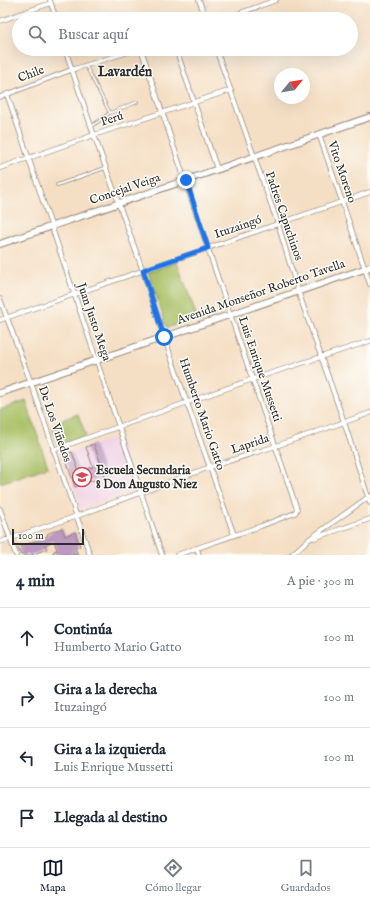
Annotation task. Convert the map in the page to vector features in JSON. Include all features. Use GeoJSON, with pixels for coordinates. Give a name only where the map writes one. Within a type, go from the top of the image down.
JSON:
{"type":"FeatureCollection","features":[{"type":"Feature","properties":{"kind":"street"},"geometry":{"type":"LineString","coordinates":[[199,0],[203,12]]}},
{"type":"Feature","properties":{"kind":"street"},"geometry":{"type":"LineString","coordinates":[[243,12],[276,0]]}},
{"type":"Feature","properties":{"kind":"street"},"geometry":{"type":"LineString","coordinates":[[24,12],[50,2],[54,12]]}},
{"type":"Feature","properties":{"kind":"street"},"geometry":{"type":"LineString","coordinates":[[0,21],[12,16]]}},
{"type":"Feature","properties":{"kind":"street","name":"Humberto Mario Gatto"},"geometry":{"type":"LineString","coordinates":[[67,56],[143,270],[164,337],[234,535]]}},
{"type":"Feature","properties":{"kind":"street","name":"Chile"},"geometry":{"type":"LineString","coordinates":[[0,97],[85,65],[115,56]]}},
{"type":"Feature","properties":{"kind":"street","name":"Luis Enrique Mussetti"},"geometry":{"type":"LineString","coordinates":[[143,56],[297,509],[295,513],[234,535]]}},
{"type":"Feature","properties":{"kind":"street"},"geometry":{"type":"LineString","coordinates":[[178,56],[217,169]]}},
{"type":"Feature","properties":{"kind":"street","name":"Padres Capuchinos"},"geometry":{"type":"LineString","coordinates":[[219,56],[278,224],[298,290],[322,356],[370,503]]}},
{"type":"Feature","properties":{"kind":"street","name":"Perú"},"geometry":{"type":"LineString","coordinates":[[0,168],[231,90]]}},
{"type":"Feature","properties":{"kind":"street","name":"Juan Justo Mega"},"geometry":{"type":"LineString","coordinates":[[6,94],[142,492],[162,555]]}},
{"type":"Feature","properties":{"kind":"street","name":"Concejal Veiga"},"geometry":{"type":"LineString","coordinates":[[0,244],[370,117]]}},
{"type":"Feature","properties":{"kind":"street","name":"Vito Moreno"},"geometry":{"type":"LineString","coordinates":[[319,134],[342,202],[367,267],[370,284]]}},
{"type":"Feature","properties":{"kind":"street","name":"Ituzaingó"},"geometry":{"type":"LineString","coordinates":[[0,320],[370,192]]}},
{"type":"Feature","properties":{"kind":"street","name":"Avenida Monseñor Roberto Tavella"},"geometry":{"type":"LineString","coordinates":[[0,393],[367,267]]}},
{"type":"Feature","properties":{"kind":"street","name":"De Los Viñedos"},"geometry":{"type":"LineString","coordinates":[[0,299],[31,383],[90,555]]}},
{"type":"Feature","properties":{"kind":"street"},"geometry":{"type":"LineString","coordinates":[[53,450],[253,379],[370,340]]}},
{"type":"Feature","properties":{"kind":"street","name":"Laprida"},"geometry":{"type":"LineString","coordinates":[[0,542],[77,516],[210,467],[276,446],[370,413]]}},
{"type":"Feature","properties":{"kind":"street"},"geometry":{"type":"LineString","coordinates":[[291,555],[308,540],[369,497]]}},
{"type":"Feature","properties":{"kind":"street"},"geometry":{"type":"LineString","coordinates":[[0,509],[16,555]]}},
{"type":"Feature","properties":{"kind":"street"},"geometry":{"type":"LineString","coordinates":[[308,540],[370,519]]}},
{"type":"Feature","properties":{"kind":"street"},"geometry":{"type":"LineString","coordinates":[[177,555],[234,535]]}},
{"type":"Feature","properties":{"kind":"street"},"geometry":{"type":"LineString","coordinates":[[197,548],[199,555]]}},
{"type":"Feature","properties":{"kind":"lane"},"geometry":{"type":"LineString","coordinates":[[85,65],[110,113]]}},
{"type":"Feature","properties":{"kind":"lane"},"geometry":{"type":"LineString","coordinates":[[91,126],[110,113],[136,102]]}},
{"type":"Feature","properties":{"kind":"lane"},"geometry":{"type":"LineString","coordinates":[[57,185],[106,168]]}},
{"type":"Feature","properties":{"kind":"shaded area"},"geometry":{"type":"Polygon","coordinates":[[[116,437],[119,438],[137,490],[81,509],[63,455],[116,437]]]}},
{"type":"Feature","properties":{"kind":"green space"},"geometry":{"type":"Polygon","coordinates":[[[177,262],[197,317],[167,328],[148,272],[177,262]]]}},
{"type":"Feature","properties":{"kind":"green space"},"geometry":{"type":"Polygon","coordinates":[[[26,401],[48,467],[0,483],[0,410],[26,401]]]}},
{"type":"Feature","properties":{"kind":"green space"},"geometry":{"type":"Polygon","coordinates":[[[78,414],[86,436],[58,446],[52,428],[57,426],[56,422],[78,414]]]}},
{"type":"Feature","properties":{"kind":"building"},"geometry":{"type":"Polygon","coordinates":[[[94,444],[105,476],[75,487],[64,454],[72,452],[79,472],[93,467],[86,447],[94,444]]]}},
{"type":"Feature","properties":{"kind":"building"},"geometry":{"type":"Polygon","coordinates":[[[62,528],[65,536],[75,532],[80,546],[75,548],[78,555],[54,555],[53,552],[57,550],[54,541],[45,545],[47,549],[31,555],[21,555],[18,548],[48,536],[47,534],[62,528]]]}},
{"type":"Feature","properties":{"kind":"place","name":"Escuela Secundaria 8 Don Augusto Niez"},"geometry":{"type":"Point","coordinates":[82,477]}},
{"type":"Feature","properties":{"kind":"district","name":"Lavardén"},"geometry":{"type":"Point","coordinates":[125,72]}},
{"type":"Feature","properties":{"kind":"route"},"geometry":{"type":"LineString","coordinates":[[164,337],[143,270],[208,248],[186,180]]}}]}
